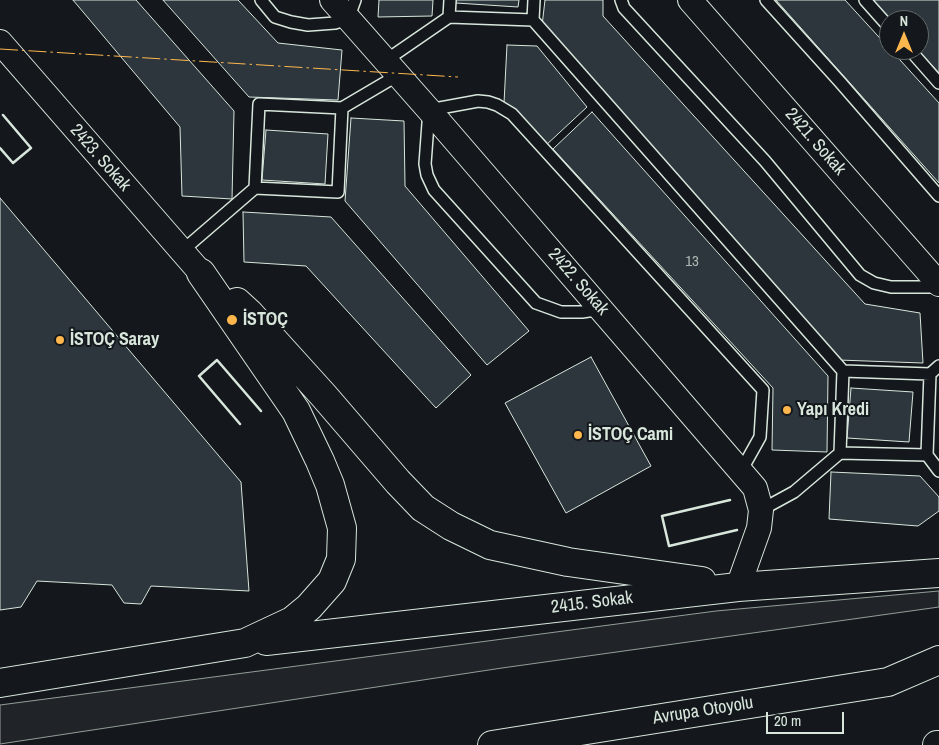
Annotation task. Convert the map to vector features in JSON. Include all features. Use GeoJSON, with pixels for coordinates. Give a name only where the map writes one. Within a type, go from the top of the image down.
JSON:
{"type":"FeatureCollection","features":[{"type":"Feature","properties":{"kind":"main road"},"geometry":{"type":"LineString","coordinates":[[201,273],[249,313],[423,508],[451,526],[490,545],[568,562],[738,587]]}},
{"type":"Feature","properties":{"kind":"main road"},"geometry":{"type":"LineString","coordinates":[[0,683],[245,643],[292,621],[309,608],[332,582],[341,559],[342,528],[330,485],[296,411],[201,273]]}},
{"type":"Feature","properties":{"kind":"main road","name":"2415. Sokak"},"geometry":{"type":"LineString","coordinates":[[245,643],[738,587],[939,573]]}},
{"type":"Feature","properties":{"kind":"main road","name":"Avrupa Otoyolu"},"geometry":{"type":"LineString","coordinates":[[492,745],[888,682],[939,660]]}},
{"type":"Feature","properties":{"kind":"main road"},"geometry":{"type":"LineString","coordinates":[[888,682],[939,675]]}},
{"type":"Feature","properties":{"kind":"street","name":"2422. Sokak"},"geometry":{"type":"LineString","coordinates":[[332,0],[352,9],[391,68],[602,309],[755,488],[761,510],[759,528],[738,587]]}},
{"type":"Feature","properties":{"kind":"street","name":"2421. Sokak"},"geometry":{"type":"LineString","coordinates":[[690,0],[939,285]]}},
{"type":"Feature","properties":{"kind":"street","name":"2423. Sokak"},"geometry":{"type":"LineString","coordinates":[[0,42],[201,273]]}},
{"type":"Feature","properties":{"kind":"lane"},"geometry":{"type":"LineString","coordinates":[[261,0],[275,16],[291,22],[308,25],[335,23],[352,9]]}},
{"type":"Feature","properties":{"kind":"lane"},"geometry":{"type":"LineString","coordinates":[[255,188],[259,104],[342,108],[391,68],[449,16],[450,0]]}},
{"type":"Feature","properties":{"kind":"lane"},"geometry":{"type":"LineString","coordinates":[[534,0],[533,20],[843,370],[840,453]]}},
{"type":"Feature","properties":{"kind":"lane"},"geometry":{"type":"LineString","coordinates":[[621,0],[624,8],[766,161],[860,275],[874,283],[891,287],[939,285]]}},
{"type":"Feature","properties":{"kind":"lane"},"geometry":{"type":"LineString","coordinates":[[766,0],[939,196]]}},
{"type":"Feature","properties":{"kind":"lane"},"geometry":{"type":"LineString","coordinates":[[865,0],[879,16]]}},
{"type":"Feature","properties":{"kind":"lane"},"geometry":{"type":"LineString","coordinates":[[449,16],[533,20]]}},
{"type":"Feature","properties":{"kind":"lane"},"geometry":{"type":"LineString","coordinates":[[919,60],[939,83]]}},
{"type":"Feature","properties":{"kind":"lane"},"geometry":{"type":"LineString","coordinates":[[602,309],[582,312],[560,312],[536,303],[434,190],[427,175],[425,164],[429,110],[488,102],[497,104],[512,114],[763,390],[760,437],[740,471]]}},
{"type":"Feature","properties":{"kind":"lane"},"geometry":{"type":"LineString","coordinates":[[182,250],[255,188],[338,192],[342,108]]}},
{"type":"Feature","properties":{"kind":"lane"},"geometry":{"type":"LineString","coordinates":[[843,370],[935,370],[928,455],[939,470]]}},
{"type":"Feature","properties":{"kind":"lane"},"geometry":{"type":"LineString","coordinates":[[761,510],[794,492],[840,453],[928,455]]}},
{"type":"Feature","properties":{"kind":"shaded area"},"geometry":{"type":"Polygon","coordinates":[[[939,591],[939,607],[502,668],[0,744],[0,705],[716,611],[939,591]]]}},
{"type":"Feature","properties":{"kind":"building"},"geometry":{"type":"Polygon","coordinates":[[[73,0],[136,0],[234,111],[232,199],[182,196],[180,127],[73,0]]]}},
{"type":"Feature","properties":{"kind":"building"},"geometry":{"type":"Polygon","coordinates":[[[163,0],[238,0],[278,43],[342,50],[338,100],[249,97],[163,0]]]}},
{"type":"Feature","properties":{"kind":"building"},"geometry":{"type":"Polygon","coordinates":[[[379,0],[433,0],[432,16],[378,17],[379,0]]]}},
{"type":"Feature","properties":{"kind":"building"},"geometry":{"type":"Polygon","coordinates":[[[456,0],[519,0],[518,7],[456,3],[456,0]]]}},
{"type":"Feature","properties":{"kind":"building"},"geometry":{"type":"Polygon","coordinates":[[[545,0],[603,0],[603,16],[865,304],[920,313],[923,363],[838,360],[542,26],[545,0]]]}},
{"type":"Feature","properties":{"kind":"building"},"geometry":{"type":"Polygon","coordinates":[[[776,0],[845,0],[879,37],[879,60],[900,60],[939,103],[939,183],[776,0]]]}},
{"type":"Feature","properties":{"kind":"building"},"geometry":{"type":"Polygon","coordinates":[[[873,0],[939,0],[939,73],[927,60],[929,60],[929,10],[882,10],[873,0]]]}},
{"type":"Feature","properties":{"kind":"building"},"geometry":{"type":"Polygon","coordinates":[[[507,45],[537,46],[587,107],[544,147],[504,103],[507,45]]]}},
{"type":"Feature","properties":{"kind":"building"},"geometry":{"type":"Polygon","coordinates":[[[592,112],[828,376],[827,452],[772,450],[773,388],[553,149],[592,112]]]}},
{"type":"Feature","properties":{"kind":"building"},"geometry":{"type":"Polygon","coordinates":[[[351,118],[404,121],[405,186],[529,331],[487,365],[345,201],[351,118]]]}},
{"type":"Feature","properties":{"kind":"building"},"geometry":{"type":"Polygon","coordinates":[[[266,130],[328,134],[325,184],[262,180],[266,130]]]}},
{"type":"Feature","properties":{"kind":"building","name":"İSTOÇ Saray"},"geometry":{"type":"Polygon","coordinates":[[[0,198],[241,482],[249,591],[151,586],[141,604],[124,603],[112,585],[37,581],[21,607],[0,610],[0,198]]]}},
{"type":"Feature","properties":{"kind":"building"},"geometry":{"type":"Polygon","coordinates":[[[243,212],[331,217],[471,375],[436,408],[306,266],[244,262],[243,212]]]}},
{"type":"Feature","properties":{"kind":"building","name":"İSTOÇ Cami"},"geometry":{"type":"Polygon","coordinates":[[[591,357],[651,466],[566,513],[505,403],[591,357]]]}},
{"type":"Feature","properties":{"kind":"building"},"geometry":{"type":"Polygon","coordinates":[[[851,388],[913,392],[909,442],[847,438],[851,388]]]}},
{"type":"Feature","properties":{"kind":"building"},"geometry":{"type":"Polygon","coordinates":[[[831,472],[920,476],[939,497],[939,511],[918,526],[829,519],[831,472]]]}},
{"type":"Feature","properties":{"kind":"wall"},"geometry":{"type":"LineString","coordinates":[[0,148],[13,163],[31,148],[3,115]]}},
{"type":"Feature","properties":{"kind":"wall"},"geometry":{"type":"LineString","coordinates":[[240,424],[199,376],[217,360],[261,411]]}},
{"type":"Feature","properties":{"kind":"wall"},"geometry":{"type":"LineString","coordinates":[[730,500],[662,516],[669,546],[737,530]]}},
{"type":"Feature","properties":{"kind":"power"},"geometry":{"type":"LineString","coordinates":[[0,49],[458,77]]}},
{"type":"Feature","properties":{"kind":"place","name":"İSTOÇ"},"geometry":{"type":"Point","coordinates":[232,320]}},
{"type":"Feature","properties":{"kind":"place","name":"İSTOÇ Saray"},"geometry":{"type":"Point","coordinates":[60,340]}},
{"type":"Feature","properties":{"kind":"place","name":"Yapı Kredi"},"geometry":{"type":"Point","coordinates":[787,410]}},
{"type":"Feature","properties":{"kind":"place","name":"İSTOÇ Cami"},"geometry":{"type":"Point","coordinates":[578,435]}}]}
